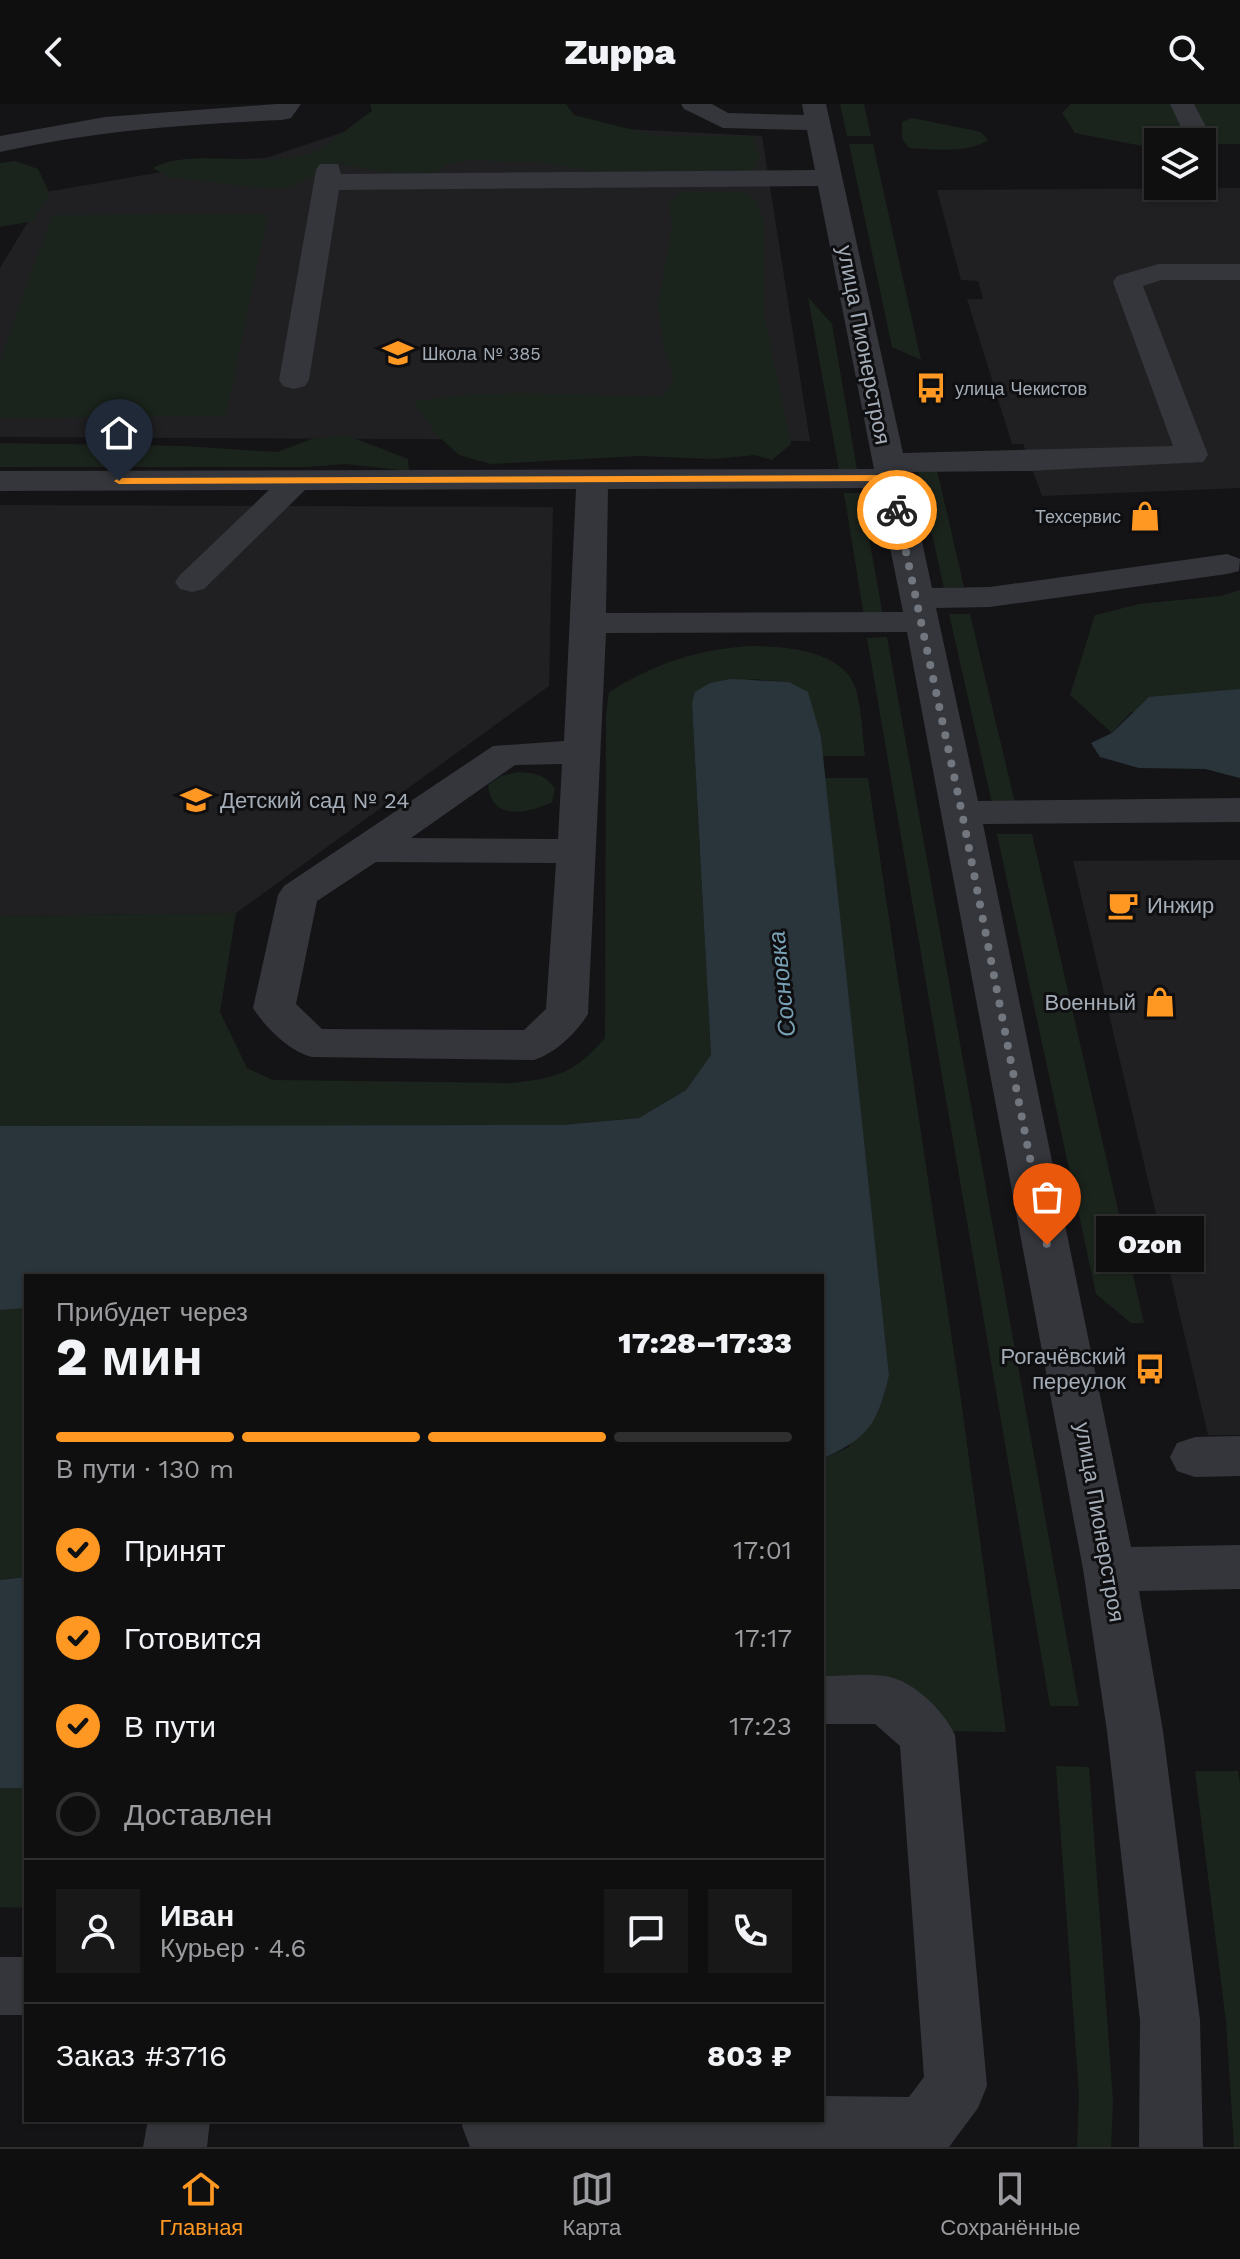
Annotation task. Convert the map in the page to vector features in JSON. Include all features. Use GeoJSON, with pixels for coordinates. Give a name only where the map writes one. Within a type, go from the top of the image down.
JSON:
{"type":"FeatureCollection","features":[{"type":"Feature","properties":{"kind":"street"},"geometry":{"type":"LineString","coordinates":[[0,144],[164,116],[282,113],[289,104]]}},
{"type":"Feature","properties":{"kind":"street"},"geometry":{"type":"LineString","coordinates":[[693,104],[723,120],[816,114]]}},
{"type":"Feature","properties":{"kind":"street"},"geometry":{"type":"LineString","coordinates":[[1182,104],[1194,128]]}},
{"type":"Feature","properties":{"kind":"street","name":"улица Пионерстроя"},"geometry":{"type":"LineString","coordinates":[[816,114],[962,813],[1109,1569],[1135,1731],[1170,2020],[1171,2147]]}},
{"type":"Feature","properties":{"kind":"street"},"geometry":{"type":"LineString","coordinates":[[294,380],[329,176],[830,178]]}},
{"type":"Feature","properties":{"kind":"street"},"geometry":{"type":"LineString","coordinates":[[0,481],[592,481],[1192,455],[1127,282],[1159,272],[1240,272]]}},
{"type":"Feature","properties":{"kind":"street"},"geometry":{"type":"LineString","coordinates":[[192,582],[297,480]]}},
{"type":"Feature","properties":{"kind":"street"},"geometry":{"type":"LineString","coordinates":[[581,752],[506,754],[298,895],[274,1008],[312,1043],[534,1045],[567,1014],[589,623],[592,481]]}},
{"type":"Feature","properties":{"kind":"street"},"geometry":{"type":"LineString","coordinates":[[589,623],[918,610],[1227,564]]}},
{"type":"Feature","properties":{"kind":"street"},"geometry":{"type":"LineString","coordinates":[[962,813],[1240,810]]}},
{"type":"Feature","properties":{"kind":"street"},"geometry":{"type":"LineString","coordinates":[[368,850],[576,851]]}},
{"type":"Feature","properties":{"kind":"street"},"geometry":{"type":"LineString","coordinates":[[1109,1569],[1229,1567]]}},
{"type":"Feature","properties":{"kind":"street"},"geometry":{"type":"LineString","coordinates":[[493,2131],[924,2128],[956,2086],[927,1735],[886,1700],[824,1700]]}},
{"type":"Feature","properties":{"kind":"street"},"geometry":{"type":"LineString","coordinates":[[0,1986],[24,1986]]}},
{"type":"Feature","properties":{"kind":"street"},"geometry":{"type":"LineString","coordinates":[[175,2147],[179,2122]]}},
{"type":"Feature","properties":{"kind":"shaded area"},"geometry":{"type":"Polygon","coordinates":[[[370,104],[566,104],[574,115],[657,136],[752,136],[760,156],[752,173],[735,170],[590,171],[544,163],[467,160],[447,165],[435,173],[385,172],[339,164],[289,188],[261,188],[168,177],[153,168],[186,159],[272,159],[311,153],[372,111],[370,104]]]}},
{"type":"Feature","properties":{"kind":"shaded area"},"geometry":{"type":"Polygon","coordinates":[[[840,104],[864,104],[871,136],[847,136],[840,104]]]}},
{"type":"Feature","properties":{"kind":"shaded area"},"geometry":{"type":"Polygon","coordinates":[[[1071,104],[1173,104],[1185,128],[1144,128],[1144,146],[1075,133],[1062,113],[1071,104]]]}},
{"type":"Feature","properties":{"kind":"shaded area"},"geometry":{"type":"Polygon","coordinates":[[[1194,104],[1240,104],[1240,144],[1216,144],[1216,128],[1206,128],[1194,104]]]}},
{"type":"Feature","properties":{"kind":"shaded area","name":"Школа № 385"},"geometry":{"type":"Polygon","coordinates":[[[389,117],[762,136],[810,441],[0,437],[0,268],[46,192],[237,159],[266,158],[389,117]]]}},
{"type":"Feature","properties":{"kind":"shaded area"},"geometry":{"type":"Polygon","coordinates":[[[912,118],[981,132],[988,140],[960,149],[909,148],[902,138],[902,122],[912,118]]]}},
{"type":"Feature","properties":{"kind":"shaded area"},"geometry":{"type":"Polygon","coordinates":[[[849,144],[873,144],[921,360],[892,347],[849,144]]]}},
{"type":"Feature","properties":{"kind":"shaded area"},"geometry":{"type":"Polygon","coordinates":[[[15,161],[38,169],[50,194],[33,221],[0,227],[0,163],[15,161]]]}},
{"type":"Feature","properties":{"kind":"shaded area"},"geometry":{"type":"Polygon","coordinates":[[[1216,188],[1240,188],[1240,488],[1042,496],[1023,444],[1012,444],[967,299],[983,299],[978,281],[961,280],[937,190],[1144,189],[1144,200],[1216,200],[1216,188]]]}},
{"type":"Feature","properties":{"kind":"shaded area"},"geometry":{"type":"Polygon","coordinates":[[[683,192],[748,193],[757,202],[764,221],[765,319],[791,444],[772,460],[755,455],[714,459],[639,456],[490,464],[459,455],[437,435],[413,402],[507,393],[664,396],[674,379],[664,348],[658,304],[672,228],[669,202],[683,192]]]}},
{"type":"Feature","properties":{"kind":"shaded area"},"geometry":{"type":"Polygon","coordinates":[[[268,214],[226,416],[0,418],[0,360],[52,215],[268,214]]]}},
{"type":"Feature","properties":{"kind":"shaded area"},"geometry":{"type":"Polygon","coordinates":[[[808,297],[832,324],[857,470],[839,470],[808,297]]]}},
{"type":"Feature","properties":{"kind":"shaded area"},"geometry":{"type":"Polygon","coordinates":[[[346,435],[408,459],[409,471],[346,464],[306,467],[0,467],[0,443],[184,446],[277,452],[312,439],[346,435]]]}},
{"type":"Feature","properties":{"kind":"shaded area"},"geometry":{"type":"Polygon","coordinates":[[[937,470],[964,587],[944,588],[918,471],[937,470]]]}},
{"type":"Feature","properties":{"kind":"shaded area"},"geometry":{"type":"Polygon","coordinates":[[[844,493],[861,493],[883,616],[864,616],[844,493]]]}},
{"type":"Feature","properties":{"kind":"shaded area","name":"Детский сад № 24"},"geometry":{"type":"Polygon","coordinates":[[[0,505],[553,507],[549,686],[236,913],[0,916],[0,505]]]}},
{"type":"Feature","properties":{"kind":"shaded area"},"geometry":{"type":"Polygon","coordinates":[[[1240,590],[1240,694],[1131,712],[1112,733],[1070,695],[1095,615],[1139,604],[1220,596],[1240,590]]]}},
{"type":"Feature","properties":{"kind":"shaded area"},"geometry":{"type":"Polygon","coordinates":[[[949,614],[970,614],[1015,803],[992,803],[949,614]]]}},
{"type":"Feature","properties":{"kind":"shaded area"},"geometry":{"type":"Polygon","coordinates":[[[887,637],[1079,1706],[1050,1706],[867,638],[887,637]]]}},
{"type":"Feature","properties":{"kind":"shaded area"},"geometry":{"type":"Polygon","coordinates":[[[750,646],[795,649],[838,665],[855,687],[865,756],[823,756],[821,737],[789,682],[751,679],[692,704],[711,1055],[686,1090],[639,1118],[562,1125],[0,1126],[0,916],[236,913],[220,1012],[247,1068],[273,1080],[510,1083],[552,1076],[574,1067],[605,1038],[606,715],[609,692],[643,673],[676,660],[750,646]]]}},
{"type":"Feature","properties":{"kind":"shaded area"},"geometry":{"type":"Polygon","coordinates":[[[518,772],[548,780],[555,789],[552,802],[512,812],[496,805],[488,785],[501,776],[518,772]]]}},
{"type":"Feature","properties":{"kind":"shaded area"},"geometry":{"type":"Polygon","coordinates":[[[825,778],[868,778],[961,1400],[1006,1732],[948,1731],[937,1711],[925,1698],[896,1684],[824,1683],[824,1458],[849,1447],[889,1375],[825,778]]]}},
{"type":"Feature","properties":{"kind":"shaded area"},"geometry":{"type":"Polygon","coordinates":[[[997,834],[1032,834],[1144,1323],[1131,1323],[1096,1294],[997,834]]]}},
{"type":"Feature","properties":{"kind":"shaded area"},"geometry":{"type":"Polygon","coordinates":[[[1240,860],[1240,1435],[1208,1435],[1073,861],[1240,860]]]}},
{"type":"Feature","properties":{"kind":"shaded area"},"geometry":{"type":"Polygon","coordinates":[[[24,1308],[24,1577],[0,1580],[0,1310],[24,1308]]]}},
{"type":"Feature","properties":{"kind":"shaded area"},"geometry":{"type":"Polygon","coordinates":[[[1056,1766],[1089,1767],[1113,2101],[1111,2147],[1077,2147],[1079,2095],[1056,1766]]]}},
{"type":"Feature","properties":{"kind":"shaded area"},"geometry":{"type":"Polygon","coordinates":[[[1195,1771],[1238,1771],[1240,1784],[1240,2147],[1234,2147],[1226,2022],[1195,1771]]]}},
{"type":"Feature","properties":{"kind":"shaded area"},"geometry":{"type":"Polygon","coordinates":[[[0,1788],[24,1788],[24,1908],[0,1907],[0,1788]]]}},
{"type":"Feature","properties":{"kind":"water","name":"Сосновка"},"geometry":{"type":"Polygon","coordinates":[[[731,679],[789,682],[808,692],[821,737],[889,1375],[875,1417],[861,1436],[824,1458],[824,1274],[24,1274],[24,1308],[0,1310],[0,1126],[562,1125],[639,1118],[686,1090],[711,1055],[692,704],[695,692],[710,683],[731,679]]]}},
{"type":"Feature","properties":{"kind":"water"},"geometry":{"type":"Polygon","coordinates":[[[1240,689],[1240,778],[1205,769],[1139,768],[1100,757],[1091,743],[1112,733],[1149,697],[1240,689]]]}},
{"type":"Feature","properties":{"kind":"water"},"geometry":{"type":"Polygon","coordinates":[[[24,1577],[24,1788],[0,1788],[0,1580],[24,1577]]]}},
{"type":"Feature","properties":{"kind":"way so far"},"geometry":{"type":"LineString","coordinates":[[897,510],[962,813],[1047,1245]]}},
{"type":"Feature","properties":{"kind":"place","name":"Школа № 385"},"geometry":{"type":"Point","coordinates":[398,353]}},
{"type":"Feature","properties":{"kind":"place","name":"улица Чекистов"},"geometry":{"type":"Point","coordinates":[931,388]}},
{"type":"Feature","properties":{"kind":"place","name":"Техсервис"},"geometry":{"type":"Point","coordinates":[1145,516]}},
{"type":"Feature","properties":{"kind":"place","name":"Детский сад № 24"},"geometry":{"type":"Point","coordinates":[196,800]}},
{"type":"Feature","properties":{"kind":"place","name":"Инжир"},"geometry":{"type":"Point","coordinates":[1123,905]}},
{"type":"Feature","properties":{"kind":"place","name":"Военный"},"geometry":{"type":"Point","coordinates":[1160,1002]}},
{"type":"Feature","properties":{"kind":"place","name":"Ozon"},"geometry":{"type":"Point","coordinates":[1047,1245]}},
{"type":"Feature","properties":{"kind":"place","name":"Рогачёвский переулок"},"geometry":{"type":"Point","coordinates":[1150,1369]}},
{"type":"Feature","properties":{"kind":"route"},"geometry":{"type":"LineString","coordinates":[[119,481],[891,478],[897,510]]}}]}
